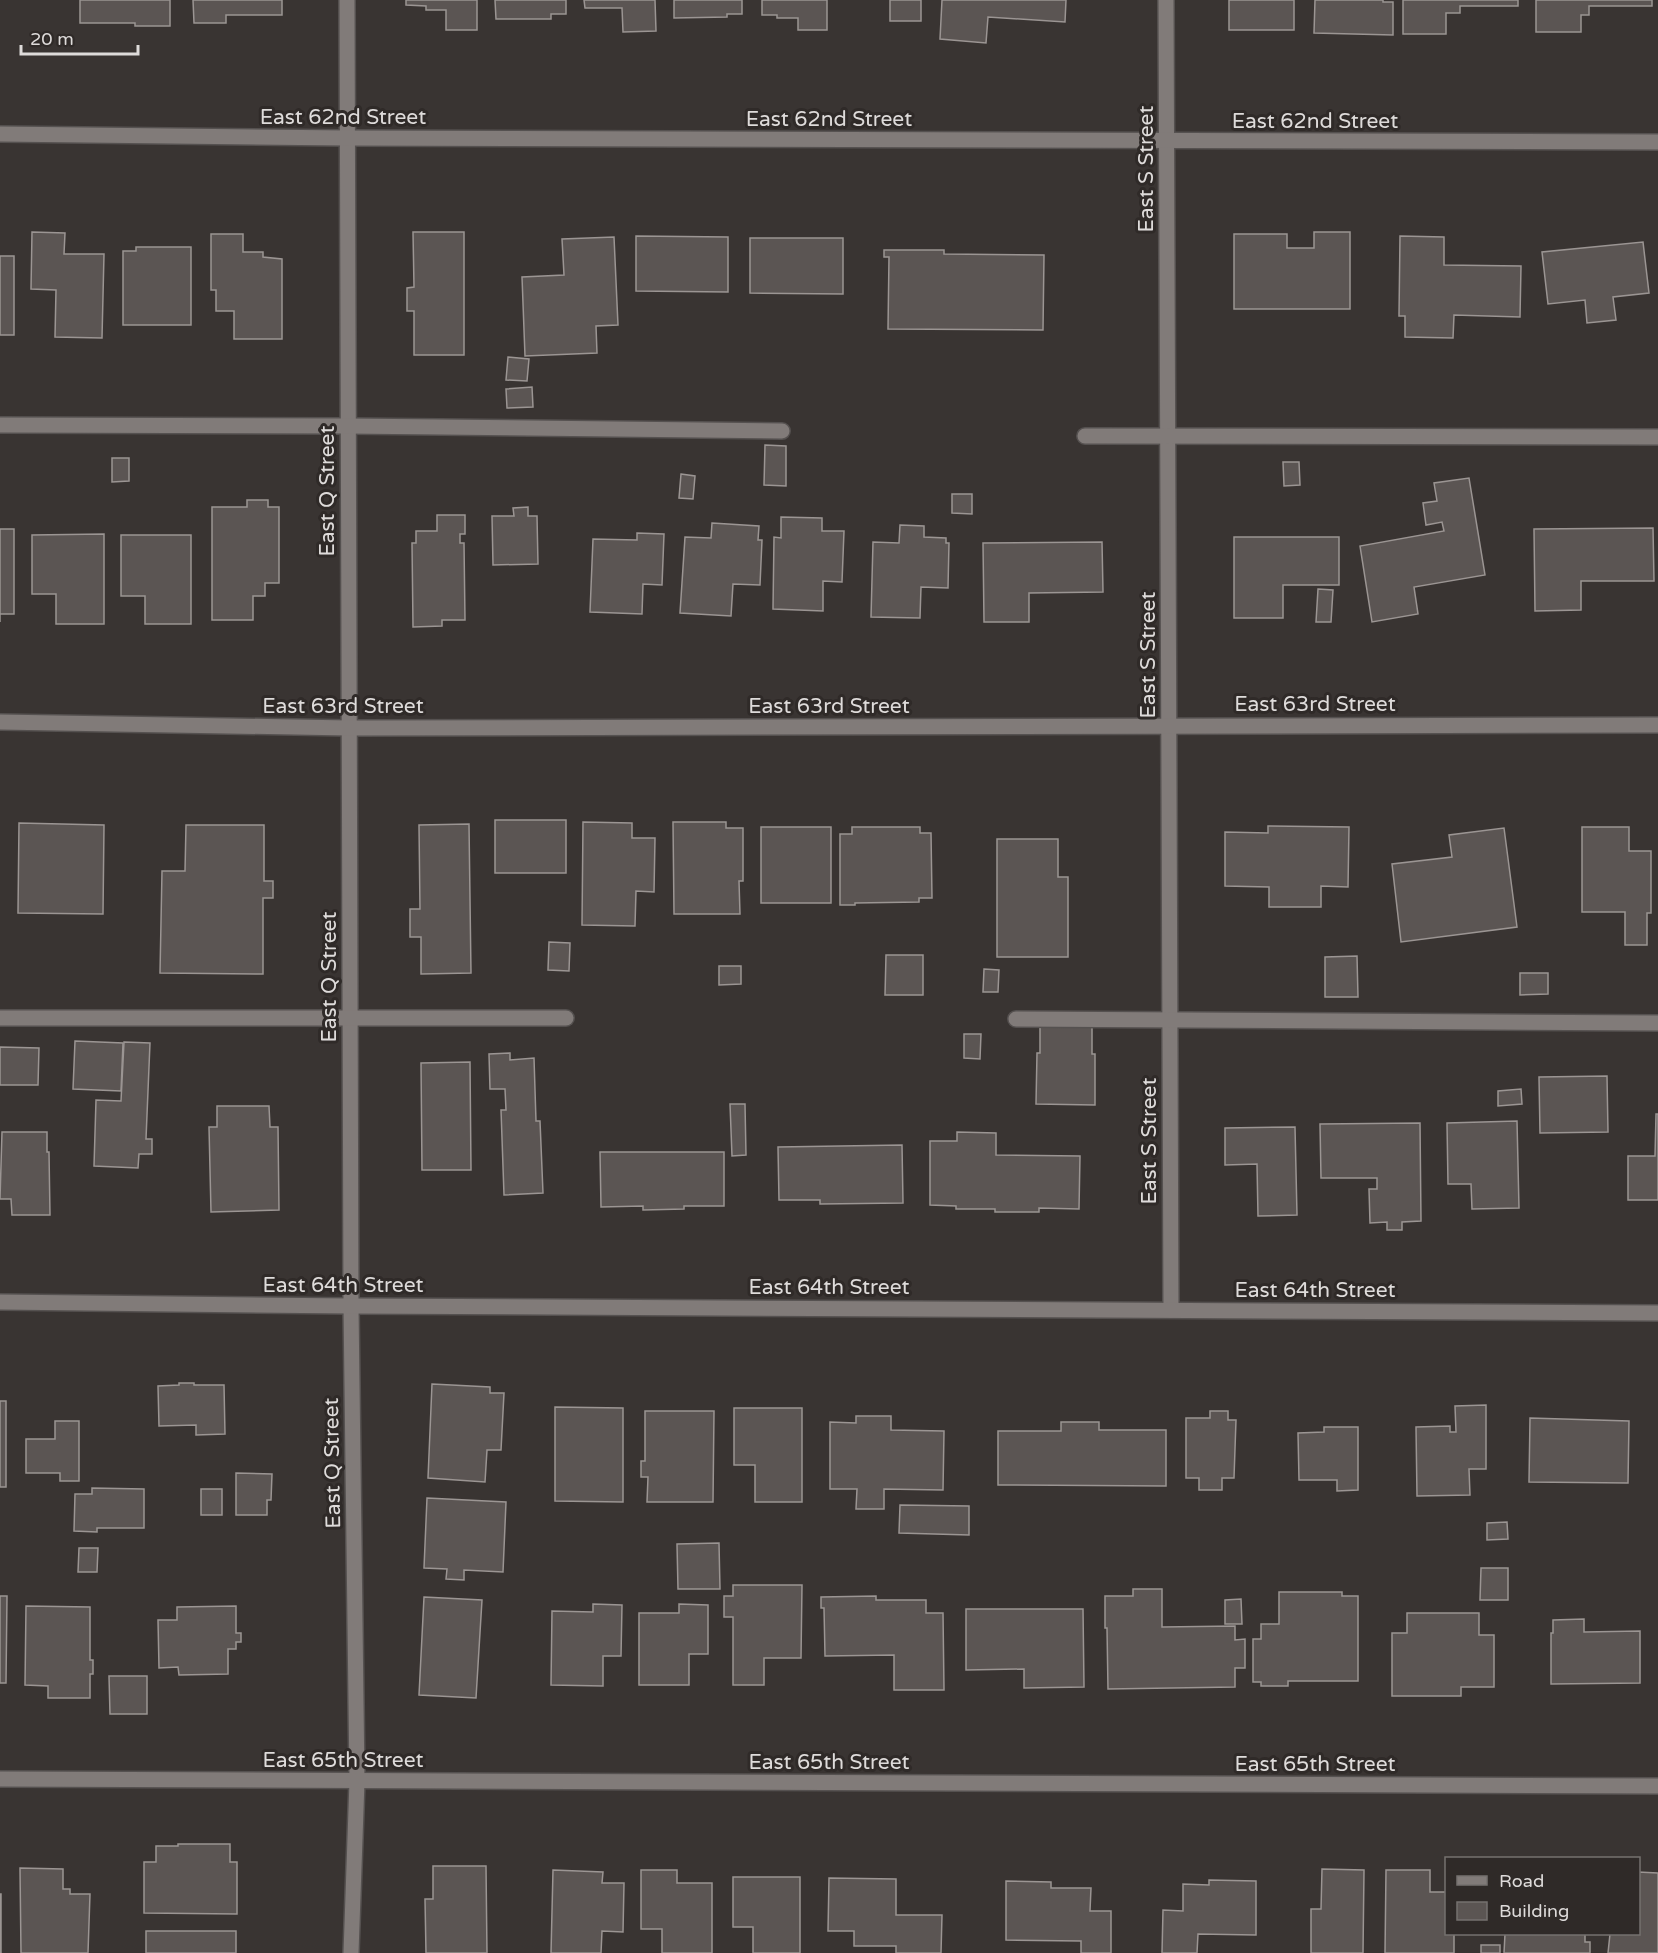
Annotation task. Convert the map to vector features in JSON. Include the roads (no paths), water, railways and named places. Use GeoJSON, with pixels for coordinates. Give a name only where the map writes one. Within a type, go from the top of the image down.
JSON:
{"type":"FeatureCollection","features":[{"type":"Feature","properties":{"kind":"street","name":"East Q Street"},"geometry":{"type":"LineString","coordinates":[[347,0],[351,1306],[357,1781],[351,1953]]}},
{"type":"Feature","properties":{"kind":"street","name":"East S Street"},"geometry":{"type":"LineString","coordinates":[[1166,0],[1171,1310]]}},
{"type":"Feature","properties":{"kind":"street","name":"East 62nd Street"},"geometry":{"type":"LineString","coordinates":[[0,134],[1167,142],[1658,142]]}},
{"type":"Feature","properties":{"kind":"street"},"geometry":{"type":"LineString","coordinates":[[0,425],[782,431]]}},
{"type":"Feature","properties":{"kind":"street"},"geometry":{"type":"LineString","coordinates":[[1085,436],[1658,437]]}},
{"type":"Feature","properties":{"kind":"street","name":"East 63rd Street"},"geometry":{"type":"LineString","coordinates":[[0,722],[349,728],[1658,725]]}},
{"type":"Feature","properties":{"kind":"street"},"geometry":{"type":"LineString","coordinates":[[0,1018],[566,1018]]}},
{"type":"Feature","properties":{"kind":"street"},"geometry":{"type":"LineString","coordinates":[[1016,1019],[1658,1023]]}},
{"type":"Feature","properties":{"kind":"street","name":"East 64th Street"},"geometry":{"type":"LineString","coordinates":[[0,1302],[1658,1313]]}},
{"type":"Feature","properties":{"kind":"street","name":"East 65th Street"},"geometry":{"type":"LineString","coordinates":[[0,1779],[1658,1786]]}}]}
